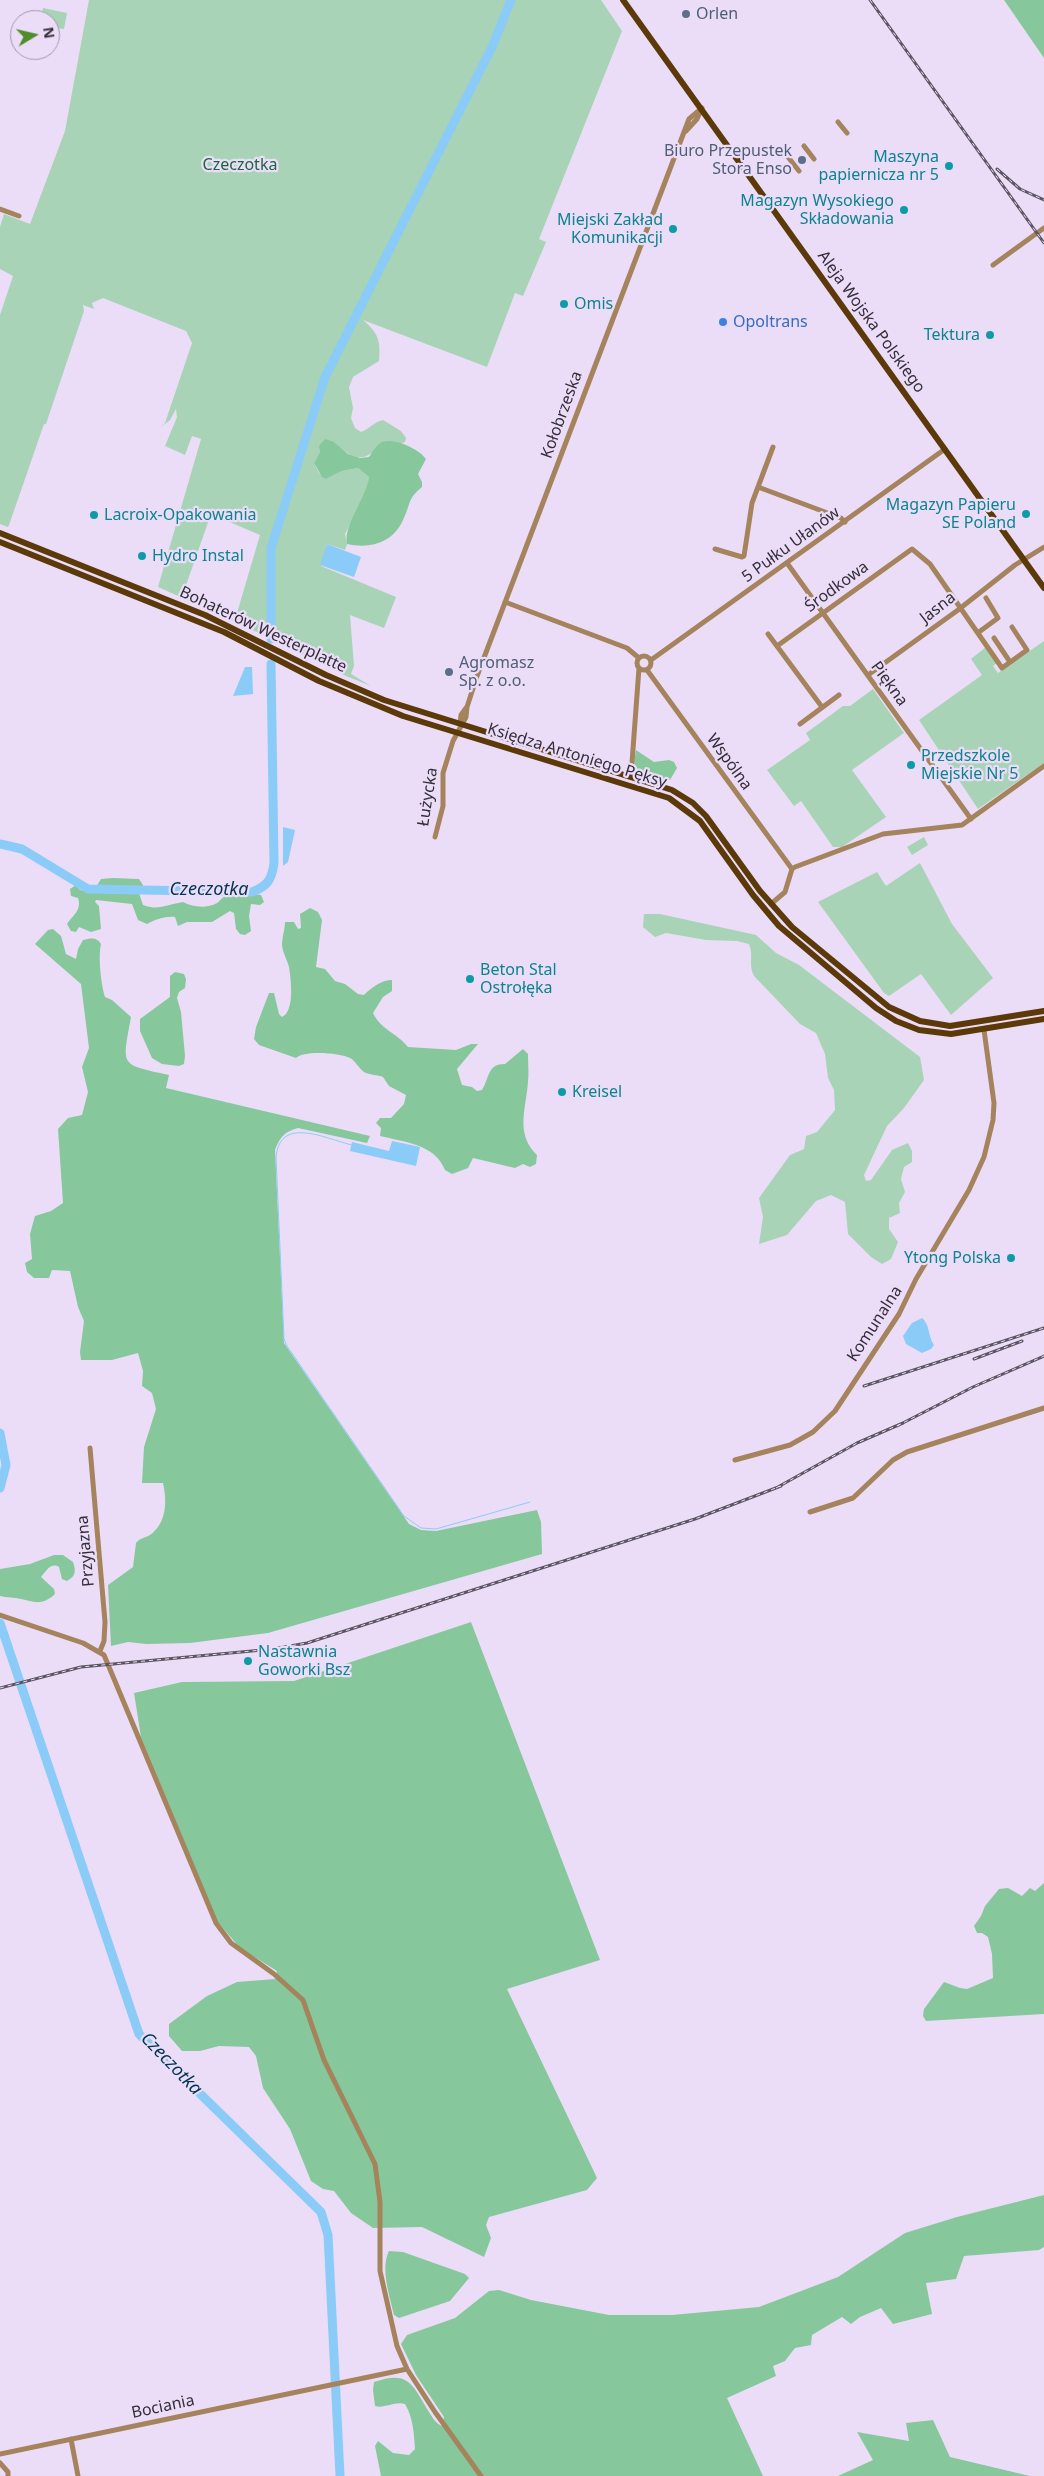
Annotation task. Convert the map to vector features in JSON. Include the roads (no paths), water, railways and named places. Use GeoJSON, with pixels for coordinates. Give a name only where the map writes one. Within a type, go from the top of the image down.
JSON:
{"type":"FeatureCollection","features":[{"type":"Feature","properties":{"kind":"main road","name":"Aleja Wojska Polskiego"},"geometry":{"type":"LineString","coordinates":[[623,0],[1044,588]]}},
{"type":"Feature","properties":{"kind":"main road","name":"Bohaterów Westerplatte"},"geometry":{"type":"LineString","coordinates":[[0,533],[205,615],[364,692],[460,725]]}},
{"type":"Feature","properties":{"kind":"main road","name":"Bohaterów Westerplatte"},"geometry":{"type":"LineString","coordinates":[[0,542],[202,623],[362,700],[456,733]]}},
{"type":"Feature","properties":{"kind":"main road","name":"Księdza Antoniego Pęksy"},"geometry":{"type":"LineString","coordinates":[[460,725],[672,790],[702,811],[771,904],[799,933],[878,999],[898,1013],[940,1025],[960,1025],[1044,1011]]}},
{"type":"Feature","properties":{"kind":"main road","name":"Księdza Antoniego Pęksy"},"geometry":{"type":"LineString","coordinates":[[456,733],[669,798],[700,821],[753,895],[780,926],[876,1008],[903,1024],[926,1032],[955,1034],[1044,1019]]}},
{"type":"Feature","properties":{"kind":"street","name":"Kołobrzeska"},"geometry":{"type":"LineString","coordinates":[[460,725],[466,717],[467,707],[505,602],[610,322],[684,134],[697,119],[702,108]]}},
{"type":"Feature","properties":{"kind":"street"},"geometry":{"type":"LineString","coordinates":[[838,122],[847,133]]}},
{"type":"Feature","properties":{"kind":"street"},"geometry":{"type":"LineString","coordinates":[[804,146],[814,160]]}},
{"type":"Feature","properties":{"kind":"street"},"geometry":{"type":"LineString","coordinates":[[788,157],[799,171]]}},
{"type":"Feature","properties":{"kind":"street"},"geometry":{"type":"LineString","coordinates":[[0,209],[19,216]]}},
{"type":"Feature","properties":{"kind":"street"},"geometry":{"type":"LineString","coordinates":[[993,265],[1044,228]]}},
{"type":"Feature","properties":{"kind":"street"},"geometry":{"type":"LineString","coordinates":[[715,549],[744,557],[751,507],[773,447]]}},
{"type":"Feature","properties":{"kind":"street","name":"5 Pułku Ułanów"},"geometry":{"type":"LineString","coordinates":[[651,660],[945,449]]}},
{"type":"Feature","properties":{"kind":"street"},"geometry":{"type":"LineString","coordinates":[[758,487],[841,518],[845,522]]}},
{"type":"Feature","properties":{"kind":"street","name":"Jasna"},"geometry":{"type":"LineString","coordinates":[[868,676],[958,610],[1023,559],[1044,547]]}},
{"type":"Feature","properties":{"kind":"street","name":"Środkowa"},"geometry":{"type":"LineString","coordinates":[[776,646],[912,549],[930,564],[961,606]]}},
{"type":"Feature","properties":{"kind":"street","name":"Piękna"},"geometry":{"type":"LineString","coordinates":[[787,563],[970,819]]}},
{"type":"Feature","properties":{"kind":"street"},"geometry":{"type":"LineString","coordinates":[[979,632],[998,618],[986,598]]}},
{"type":"Feature","properties":{"kind":"street"},"geometry":{"type":"LineString","coordinates":[[505,602],[630,649],[639,658]]}},
{"type":"Feature","properties":{"kind":"street"},"geometry":{"type":"LineString","coordinates":[[961,606],[1002,668],[1027,649],[1012,627]]}},
{"type":"Feature","properties":{"kind":"street"},"geometry":{"type":"LineString","coordinates":[[768,634],[822,708]]}},
{"type":"Feature","properties":{"kind":"street"},"geometry":{"type":"LineString","coordinates":[[994,638],[1010,662]]}},
{"type":"Feature","properties":{"kind":"street"},"geometry":{"type":"LineString","coordinates":[[639,658],[646,656],[651,660],[652,665],[647,670],[639,668]]}},
{"type":"Feature","properties":{"kind":"street"},"geometry":{"type":"LineString","coordinates":[[631,776],[639,668],[637,664],[639,658]]}},
{"type":"Feature","properties":{"kind":"street","name":"Wspólna"},"geometry":{"type":"LineString","coordinates":[[647,670],[792,869]]}},
{"type":"Feature","properties":{"kind":"street"},"geometry":{"type":"LineString","coordinates":[[800,724],[839,695]]}},
{"type":"Feature","properties":{"kind":"street","name":"Łużycka"},"geometry":{"type":"LineString","coordinates":[[435,837],[443,806],[443,773],[460,725]]}},
{"type":"Feature","properties":{"kind":"street"},"geometry":{"type":"LineString","coordinates":[[771,904],[784,892],[792,869],[883,834],[962,825],[1044,766]]}},
{"type":"Feature","properties":{"kind":"street","name":"Komunalna"},"geometry":{"type":"LineString","coordinates":[[735,1460],[790,1445],[813,1432],[835,1410],[899,1314],[916,1279],[969,1190],[984,1158],[993,1120],[994,1103],[984,1030]]}},
{"type":"Feature","properties":{"kind":"street"},"geometry":{"type":"LineString","coordinates":[[810,1512],[853,1498],[886,1466],[907,1452],[1044,1408]]}},
{"type":"Feature","properties":{"kind":"street","name":"Przyjazna"},"geometry":{"type":"LineString","coordinates":[[90,1448],[104,1622],[104,1641],[100,1651]]}},
{"type":"Feature","properties":{"kind":"street"},"geometry":{"type":"LineString","coordinates":[[1,1615],[83,1643],[100,1651],[105,1656],[216,1923],[231,1943],[274,1974],[303,2000],[324,2060],[375,2164],[380,2202],[380,2271],[397,2346],[407,2369],[482,2476]]}},
{"type":"Feature","properties":{"kind":"street","name":"Bociania"},"geometry":{"type":"LineString","coordinates":[[0,2454],[407,2369]]}},
{"type":"Feature","properties":{"kind":"street"},"geometry":{"type":"LineString","coordinates":[[70,2439],[78,2476]]}},
{"type":"Feature","properties":{"kind":"street"},"geometry":{"type":"LineString","coordinates":[[0,2463],[8,2472],[8,2476]]}},
{"type":"Feature","properties":{"kind":"water"},"geometry":{"type":"Polygon","coordinates":[[[327,544],[361,557],[354,577],[320,565],[327,544]]]}},
{"type":"Feature","properties":{"kind":"water"},"geometry":{"type":"Polygon","coordinates":[[[245,667],[252,667],[253,694],[233,696],[245,667]]]}},
{"type":"Feature","properties":{"kind":"water"},"geometry":{"type":"Polygon","coordinates":[[[283,827],[295,830],[288,862],[283,866],[283,827]]]}},
{"type":"Feature","properties":{"kind":"water"},"geometry":{"type":"Polygon","coordinates":[[[392,1141],[420,1147],[416,1166],[350,1151],[352,1142],[389,1151],[392,1141]]]}},
{"type":"Feature","properties":{"kind":"water"},"geometry":{"type":"Polygon","coordinates":[[[922,1318],[925,1321],[934,1345],[931,1349],[922,1353],[906,1344],[903,1336],[912,1323],[922,1318]]]}},
{"type":"Feature","properties":{"kind":"waterway","name":"Czeczotka"},"geometry":{"type":"LineString","coordinates":[[271,639],[271,548],[325,377],[492,47],[511,0]]}},
{"type":"Feature","properties":{"kind":"waterway","name":"Czeczotka"},"geometry":{"type":"LineString","coordinates":[[0,844],[22,849],[88,889],[252,892],[262,887],[270,878],[274,863],[271,664]]}},
{"type":"Feature","properties":{"kind":"waterway"},"geometry":{"type":"LineString","coordinates":[[352,1145],[306,1133],[295,1133],[286,1137],[279,1144],[276,1157],[284,1339],[287,1346],[404,1516],[421,1528],[436,1529],[530,1502]]}},
{"type":"Feature","properties":{"kind":"waterway","name":"Czeczotka"},"geometry":{"type":"LineString","coordinates":[[0,1433],[6,1465],[0,1488]]}},
{"type":"Feature","properties":{"kind":"waterway","name":"Czeczotka"},"geometry":{"type":"LineString","coordinates":[[0,1623],[139,2034],[321,2212],[328,2235],[340,2476]]}},
{"type":"Feature","properties":{"kind":"railway"},"geometry":{"type":"LineString","coordinates":[[870,0],[1044,243]]}},
{"type":"Feature","properties":{"kind":"railway"},"geometry":{"type":"LineString","coordinates":[[997,169],[1020,189],[1044,200]]}},
{"type":"Feature","properties":{"kind":"railway"},"geometry":{"type":"LineString","coordinates":[[864,1386],[1044,1328]]}},
{"type":"Feature","properties":{"kind":"railway"},"geometry":{"type":"LineString","coordinates":[[974,1359],[1022,1341]]}},
{"type":"Feature","properties":{"kind":"railway"},"geometry":{"type":"LineString","coordinates":[[897,1426],[973,1387],[1044,1356]]}},
{"type":"Feature","properties":{"kind":"railway"},"geometry":{"type":"LineString","coordinates":[[776,1488],[857,1443],[903,1423]]}},
{"type":"Feature","properties":{"kind":"railway"},"geometry":{"type":"LineString","coordinates":[[0,1688],[81,1667],[273,1649],[307,1643],[695,1519],[781,1486]]}},
{"type":"Feature","properties":{"kind":"place","name":"Orlen"},"geometry":{"type":"Point","coordinates":[686,14]}},
{"type":"Feature","properties":{"kind":"place","name":"Biuro Przepustek Stora Enso"},"geometry":{"type":"Point","coordinates":[802,160]}},
{"type":"Feature","properties":{"kind":"place","name":"Maszyna papiernicza nr 5"},"geometry":{"type":"Point","coordinates":[949,166]}},
{"type":"Feature","properties":{"kind":"place","name":"Magazyn Wysokiego Składowania"},"geometry":{"type":"Point","coordinates":[904,210]}},
{"type":"Feature","properties":{"kind":"place","name":"Miejski Zakład Komunikacji"},"geometry":{"type":"Point","coordinates":[673,229]}},
{"type":"Feature","properties":{"kind":"place","name":"Omis"},"geometry":{"type":"Point","coordinates":[564,304]}},
{"type":"Feature","properties":{"kind":"place","name":"Opoltrans"},"geometry":{"type":"Point","coordinates":[723,322]}},
{"type":"Feature","properties":{"kind":"place","name":"Tektura"},"geometry":{"type":"Point","coordinates":[990,335]}},
{"type":"Feature","properties":{"kind":"place","name":"Magazyn Papieru SE Poland"},"geometry":{"type":"Point","coordinates":[1026,514]}},
{"type":"Feature","properties":{"kind":"place","name":"Lacroix-Opakowania"},"geometry":{"type":"Point","coordinates":[94,515]}},
{"type":"Feature","properties":{"kind":"place","name":"Hydro Instal"},"geometry":{"type":"Point","coordinates":[142,556]}},
{"type":"Feature","properties":{"kind":"place","name":"Agromasz Sp. z o.o."},"geometry":{"type":"Point","coordinates":[449,672]}},
{"type":"Feature","properties":{"kind":"place","name":"Przedszkole Miejskie Nr 5"},"geometry":{"type":"Point","coordinates":[911,765]}},
{"type":"Feature","properties":{"kind":"place","name":"Beton Stal Ostrołęka"},"geometry":{"type":"Point","coordinates":[470,979]}},
{"type":"Feature","properties":{"kind":"place","name":"Kreisel"},"geometry":{"type":"Point","coordinates":[562,1092]}},
{"type":"Feature","properties":{"kind":"place","name":"Ytong Polska"},"geometry":{"type":"Point","coordinates":[1011,1258]}},
{"type":"Feature","properties":{"kind":"place","name":"Nastawnia Goworki Bsz"},"geometry":{"type":"Point","coordinates":[248,1661]}}]}
